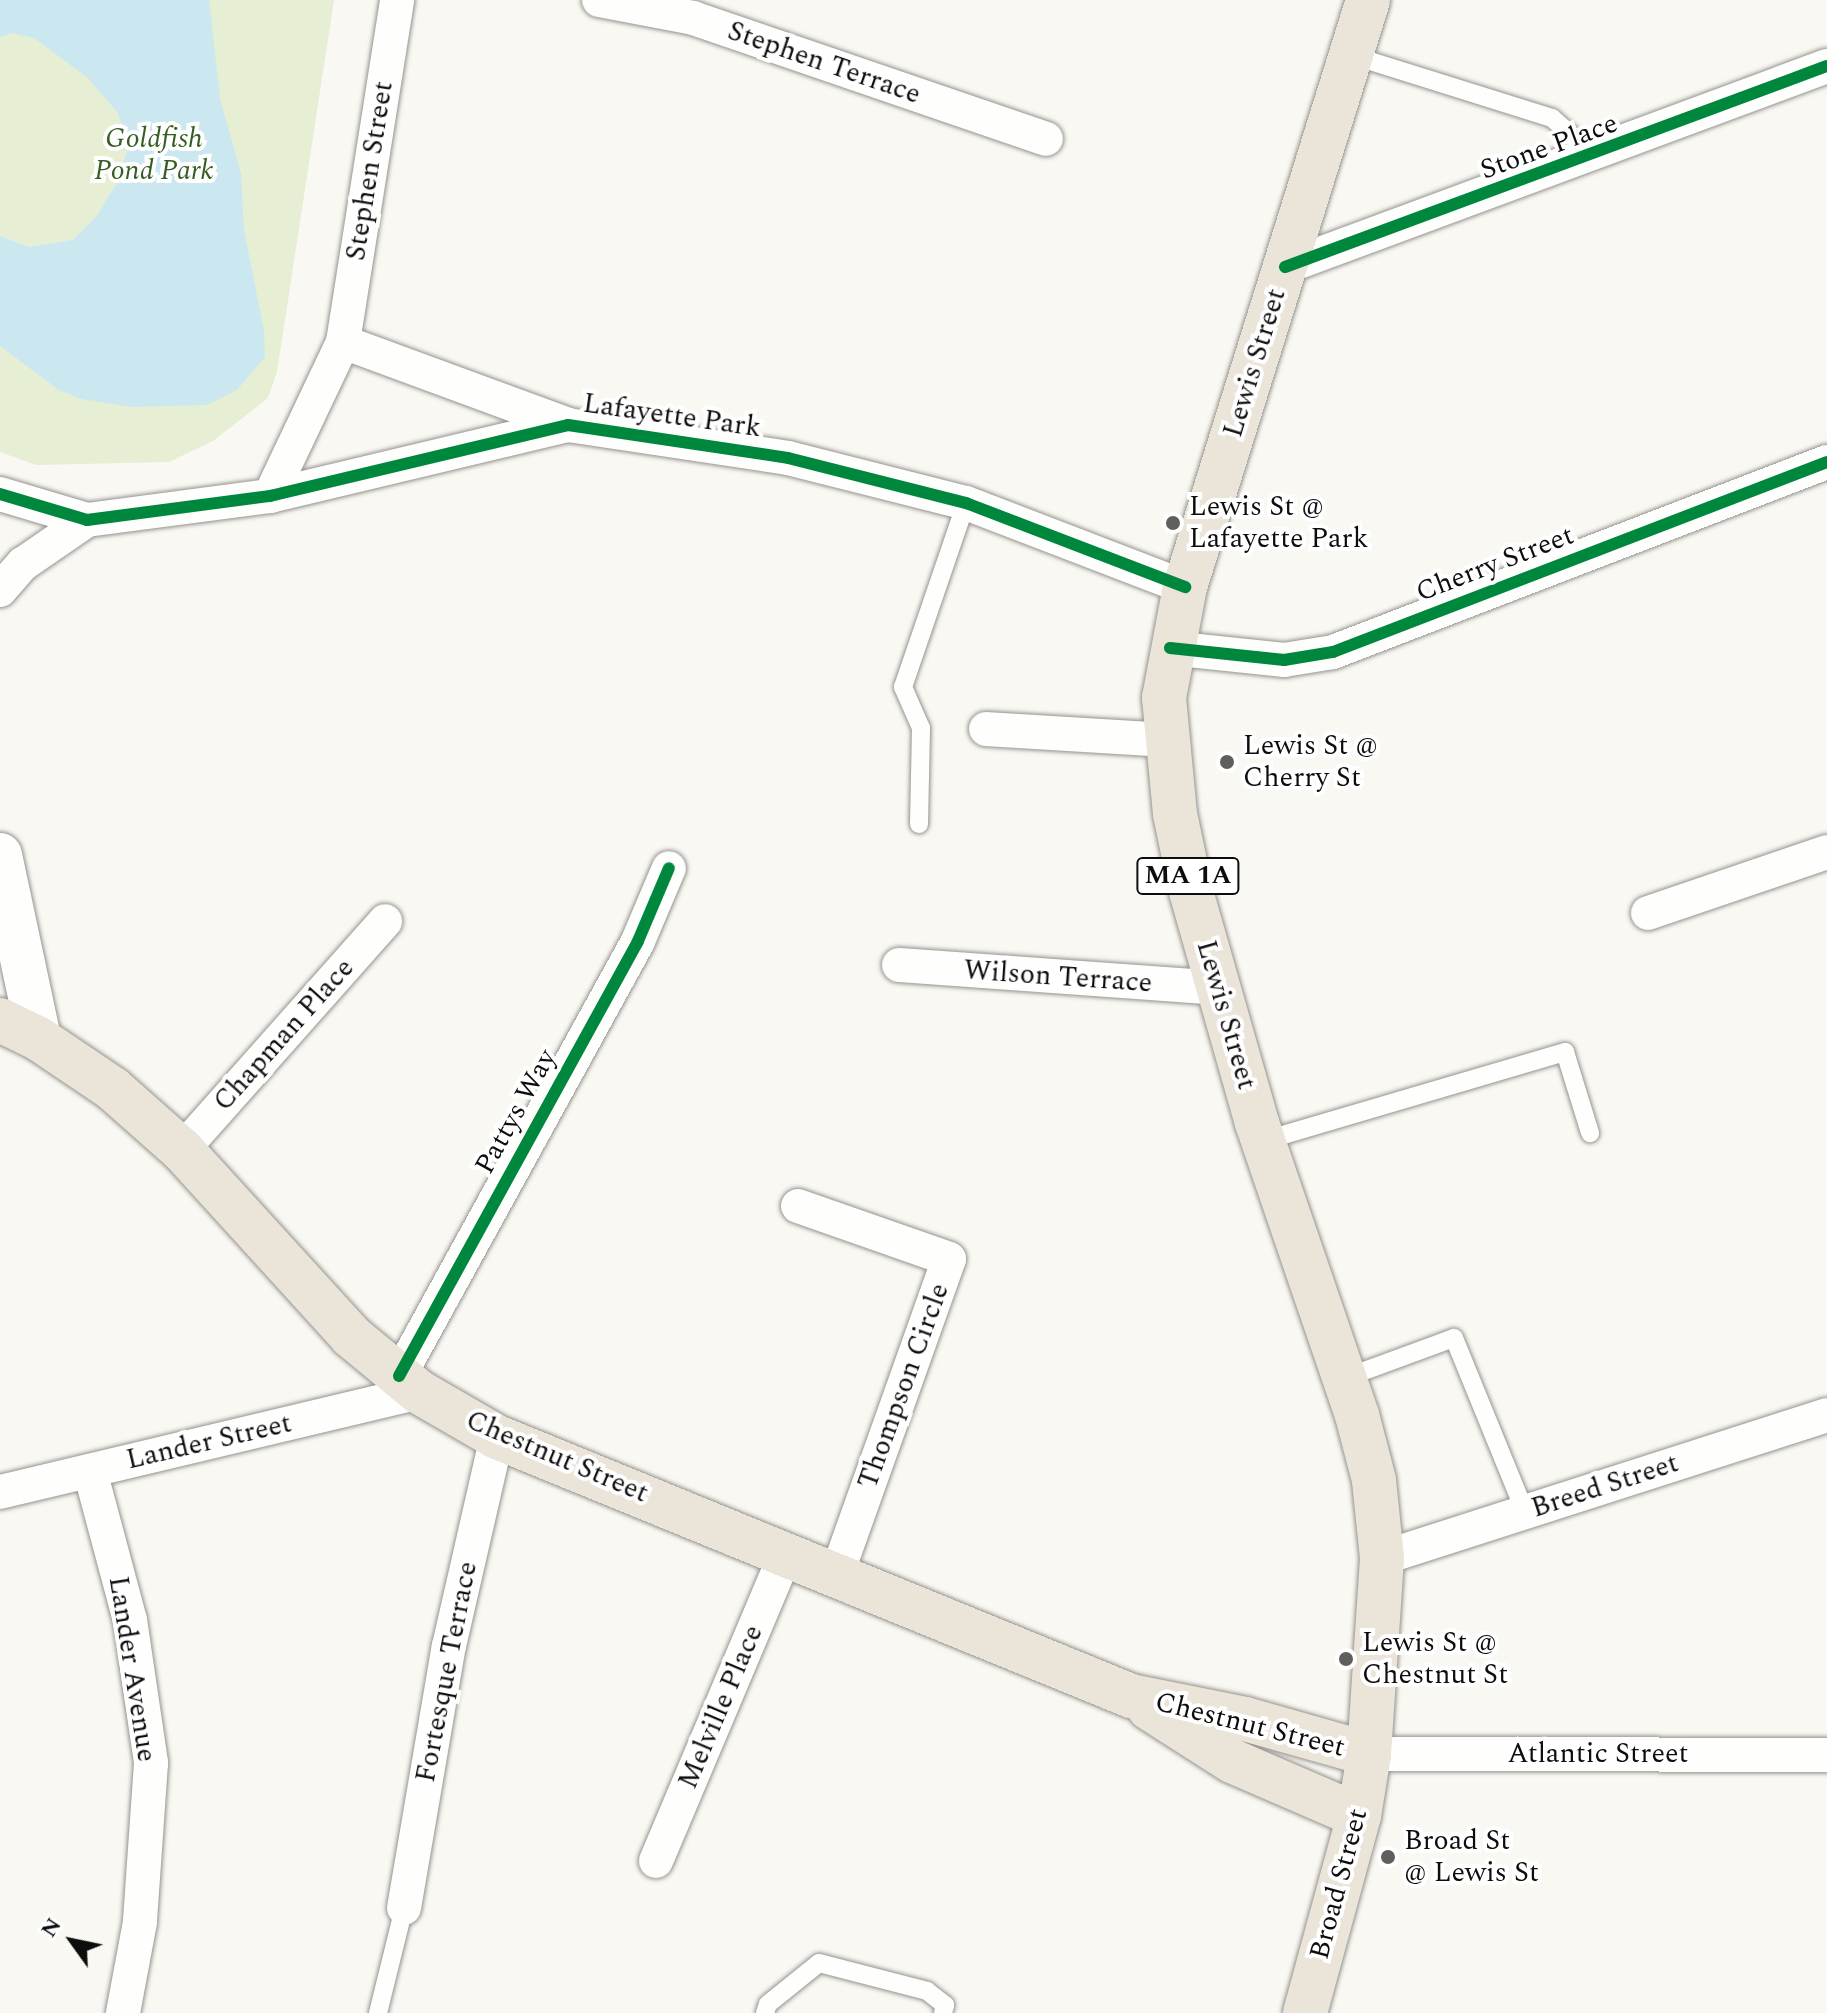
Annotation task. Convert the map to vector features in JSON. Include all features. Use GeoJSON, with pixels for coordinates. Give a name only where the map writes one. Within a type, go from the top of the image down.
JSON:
{"type":"FeatureCollection","features":[{"type":"Feature","properties":{"kind":"main road","name":"Lewis Street"},"geometry":{"type":"LineString","coordinates":[[1368,0],[1185,587],[1170,648],[1164,698],[1175,814],[1217,988],[1345,1378],[1374,1480],[1382,1558],[1369,1754]]}},
{"type":"Feature","properties":{"kind":"main road","name":"Chestnut Street"},"geometry":{"type":"LineString","coordinates":[[0,1020],[39,1039],[113,1089],[182,1150],[351,1336],[409,1384],[497,1437],[837,1573],[1131,1696],[1232,1761],[1359,1816]]}},
{"type":"Feature","properties":{"kind":"main road","name":"Chestnut Street"},"geometry":{"type":"LineString","coordinates":[[1131,1696],[1245,1719],[1369,1754]]}},
{"type":"Feature","properties":{"kind":"main road","name":"Broad Street"},"geometry":{"type":"LineString","coordinates":[[1305,2013],[1359,1816],[1369,1754]]}},
{"type":"Feature","properties":{"kind":"street","name":"Stephen Street"},"geometry":{"type":"LineString","coordinates":[[270,496],[343,342],[397,0]]}},
{"type":"Feature","properties":{"kind":"street","name":"Stephen Terrace"},"geometry":{"type":"LineString","coordinates":[[599,0],[693,18],[1046,139]]}},
{"type":"Feature","properties":{"kind":"street","name":"Stone Place"},"geometry":{"type":"LineString","coordinates":[[1285,267],[1595,156],[1827,66]]}},
{"type":"Feature","properties":{"kind":"street"},"geometry":{"type":"LineString","coordinates":[[343,342],[568,425]]}},
{"type":"Feature","properties":{"kind":"street","name":"Lafayette Park"},"geometry":{"type":"LineString","coordinates":[[0,494],[87,520],[270,496],[568,425],[788,458],[966,503],[1185,587]]}},
{"type":"Feature","properties":{"kind":"street","name":"Cherry Street"},"geometry":{"type":"LineString","coordinates":[[1170,648],[1284,660],[1333,652],[1827,462]]}},
{"type":"Feature","properties":{"kind":"street","name":"Lafayette Park"},"geometry":{"type":"LineString","coordinates":[[0,590],[23,564],[87,520]]}},
{"type":"Feature","properties":{"kind":"street"},"geometry":{"type":"LineString","coordinates":[[986,729],[1167,740]]}},
{"type":"Feature","properties":{"kind":"street"},"geometry":{"type":"LineString","coordinates":[[1648,913],[1827,852]]}},
{"type":"Feature","properties":{"kind":"street"},"geometry":{"type":"LineString","coordinates":[[0,855],[39,1039]]}},
{"type":"Feature","properties":{"kind":"street","name":"Pattys Way"},"geometry":{"type":"LineString","coordinates":[[409,1384],[638,941],[669,868]]}},
{"type":"Feature","properties":{"kind":"street","name":"Chapman Place"},"geometry":{"type":"LineString","coordinates":[[182,1150],[385,921]]}},
{"type":"Feature","properties":{"kind":"street","name":"Wilson Terrace"},"geometry":{"type":"LineString","coordinates":[[899,965],[1217,988]]}},
{"type":"Feature","properties":{"kind":"street","name":"Thompson Circle"},"geometry":{"type":"LineString","coordinates":[[798,1206],[949,1259],[837,1573]]}},
{"type":"Feature","properties":{"kind":"street","name":"Lander Street"},"geometry":{"type":"LineString","coordinates":[[0,1492],[90,1471],[409,1384]]}},
{"type":"Feature","properties":{"kind":"street","name":"Breed Street"},"geometry":{"type":"LineString","coordinates":[[1382,1558],[1827,1415]]}},
{"type":"Feature","properties":{"kind":"street","name":"Fortesque Terrace"},"geometry":{"type":"LineString","coordinates":[[404,1908],[449,1646],[497,1437]]}},
{"type":"Feature","properties":{"kind":"street","name":"Lander Avenue"},"geometry":{"type":"LineString","coordinates":[[90,1471],[130,1620],[151,1763],[140,1922],[123,2013]]}},
{"type":"Feature","properties":{"kind":"street","name":"Melville Place"},"geometry":{"type":"LineString","coordinates":[[656,1861],[786,1553]]}},
{"type":"Feature","properties":{"kind":"street","name":"Atlantic Street"},"geometry":{"type":"LineString","coordinates":[[1369,1754],[1827,1755]]}},
{"type":"Feature","properties":{"kind":"lane"},"geometry":{"type":"LineString","coordinates":[[1351,55],[1552,118],[1595,156]]}},
{"type":"Feature","properties":{"kind":"lane"},"geometry":{"type":"LineString","coordinates":[[919,824],[921,728],[903,687],[966,503]]}},
{"type":"Feature","properties":{"kind":"lane"},"geometry":{"type":"LineString","coordinates":[[1266,1140],[1565,1052],[1590,1133]]}},
{"type":"Feature","properties":{"kind":"lane"},"geometry":{"type":"LineString","coordinates":[[1345,1378],[1454,1338],[1525,1512]]}},
{"type":"Feature","properties":{"kind":"lane"},"geometry":{"type":"LineString","coordinates":[[378,2013],[404,1908]]}},
{"type":"Feature","properties":{"kind":"lane"},"geometry":{"type":"LineString","coordinates":[[765,2013],[768,2004],[819,1963],[927,1991],[945,2005],[943,2013]]}},
{"type":"Feature","properties":{"kind":"green space","name":"Goldfish Pond Park"},"geometry":{"type":"Polygon","coordinates":[[[0,0],[334,0],[277,372],[268,398],[213,441],[169,462],[36,465],[0,452],[0,0]]]}},
{"type":"Feature","properties":{"kind":"water"},"geometry":{"type":"Polygon","coordinates":[[[0,0],[209,0],[220,99],[241,173],[244,230],[264,331],[265,357],[237,390],[207,405],[132,407],[81,399],[59,390],[0,346],[0,236],[29,247],[73,240],[96,217],[117,183],[129,145],[118,113],[88,78],[34,38],[11,33],[0,37],[0,0]]]}},
{"type":"Feature","properties":{"kind":"cycle path"},"geometry":{"type":"LineString","coordinates":[[1285,267],[1827,66]]}},
{"type":"Feature","properties":{"kind":"cycle path"},"geometry":{"type":"LineString","coordinates":[[0,494],[87,520],[270,496],[568,425],[788,458],[966,503],[1185,587]]}},
{"type":"Feature","properties":{"kind":"cycle path"},"geometry":{"type":"LineString","coordinates":[[1170,648],[1284,660],[1333,652],[1827,462]]}},
{"type":"Feature","properties":{"kind":"cycle path"},"geometry":{"type":"LineString","coordinates":[[399,1376],[638,941],[669,868]]}},
{"type":"Feature","properties":{"kind":"place","name":"Lewis St @ Lafayette Park"},"geometry":{"type":"Point","coordinates":[1173,523]}},
{"type":"Feature","properties":{"kind":"place","name":"Lewis St @ Cherry St"},"geometry":{"type":"Point","coordinates":[1227,762]}},
{"type":"Feature","properties":{"kind":"place","name":"Lewis St @ Chestnut St"},"geometry":{"type":"Point","coordinates":[1346,1659]}},
{"type":"Feature","properties":{"kind":"place","name":"Broad St @ Lewis St"},"geometry":{"type":"Point","coordinates":[1388,1857]}}]}
